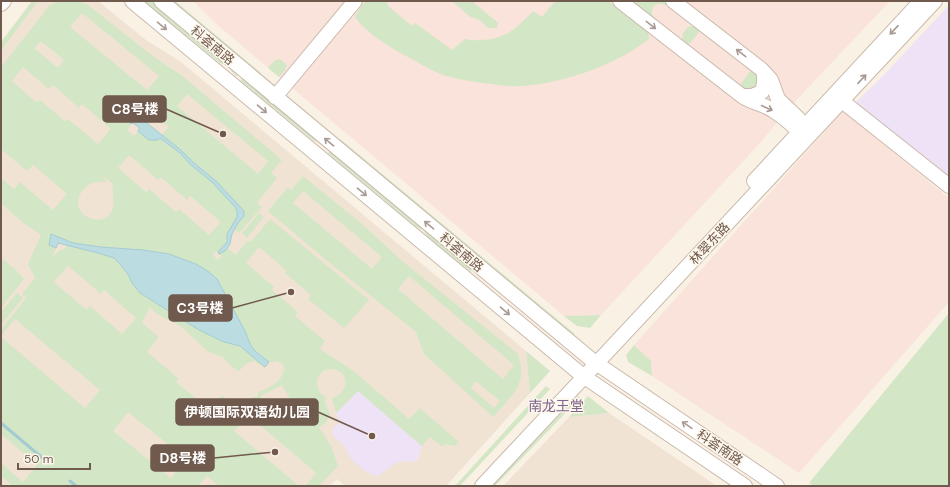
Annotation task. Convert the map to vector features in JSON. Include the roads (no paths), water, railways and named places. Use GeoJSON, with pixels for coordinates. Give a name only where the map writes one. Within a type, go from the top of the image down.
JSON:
{"type":"FeatureCollection","features":[{"type":"Feature","properties":{"kind":"street"},"geometry":{"type":"LineString","coordinates":[[1,4],[4,1]]}},
{"type":"Feature","properties":{"kind":"street","name":"科荟南路"},"geometry":{"type":"LineString","coordinates":[[132,1],[459,273],[745,486]]}},
{"type":"Feature","properties":{"kind":"street","name":"科荟南路"},"geometry":{"type":"LineString","coordinates":[[161,1],[275,97],[588,368],[777,486]]}},
{"type":"Feature","properties":{"kind":"street"},"geometry":{"type":"LineString","coordinates":[[165,1],[176,14]]}},
{"type":"Feature","properties":{"kind":"street"},"geometry":{"type":"LineString","coordinates":[[275,97],[355,1]]}},
{"type":"Feature","properties":{"kind":"street"},"geometry":{"type":"LineString","coordinates":[[620,1],[742,96],[748,100],[774,110],[806,132]]}},
{"type":"Feature","properties":{"kind":"street"},"geometry":{"type":"LineString","coordinates":[[673,1],[764,72],[771,80],[778,99],[806,132]]}},
{"type":"Feature","properties":{"kind":"street","name":"林翠东路"},"geometry":{"type":"LineString","coordinates":[[482,486],[588,368],[806,132],[921,1]]}},
{"type":"Feature","properties":{"kind":"street","name":"林翠东路"},"geometry":{"type":"LineString","coordinates":[[806,132],[842,101],[935,1]]}},
{"type":"Feature","properties":{"kind":"street"},"geometry":{"type":"LineString","coordinates":[[742,96],[752,96],[762,92],[764,72]]}},
{"type":"Feature","properties":{"kind":"street"},"geometry":{"type":"LineString","coordinates":[[842,101],[949,186]]}},
{"type":"Feature","properties":{"kind":"street","name":"林翠东路"},"geometry":{"type":"LineString","coordinates":[[470,486],[588,368]]}},
{"type":"Feature","properties":{"kind":"water"},"geometry":{"type":"Polygon","coordinates":[[[133,112],[182,151],[217,182],[244,211],[244,216],[232,234],[230,244],[226,250],[219,254],[218,252],[227,242],[227,234],[237,217],[235,207],[212,182],[191,165],[180,153],[160,138],[158,140],[149,140],[138,131],[140,128],[133,123],[131,124],[127,119],[133,112]]]}},
{"type":"Feature","properties":{"kind":"water"},"geometry":{"type":"Polygon","coordinates":[[[51,234],[73,243],[169,254],[196,264],[217,279],[245,331],[250,344],[255,351],[269,362],[265,367],[240,346],[224,342],[199,330],[140,293],[132,283],[129,276],[114,258],[58,243],[56,248],[49,245],[51,234]]]}},
{"type":"Feature","properties":{"kind":"waterway"},"geometry":{"type":"LineString","coordinates":[[1,423],[46,461]]}},
{"type":"Feature","properties":{"kind":"waterway"},"geometry":{"type":"LineString","coordinates":[[70,481],[76,486]]}},
{"type":"Feature","properties":{"kind":"place","name":"C8号楼"},"geometry":{"type":"Point","coordinates":[223,134]}},
{"type":"Feature","properties":{"kind":"place","name":"C3号楼"},"geometry":{"type":"Point","coordinates":[291,292]}},
{"type":"Feature","properties":{"kind":"place","name":"伊顿国际双语幼儿园"},"geometry":{"type":"Point","coordinates":[372,436]}},
{"type":"Feature","properties":{"kind":"place","name":"D8号楼"},"geometry":{"type":"Point","coordinates":[275,452]}},
{"type":"Feature","properties":{"kind":"district","name":"南龙王堂"},"geometry":{"type":"Point","coordinates":[556,406]}}]}
